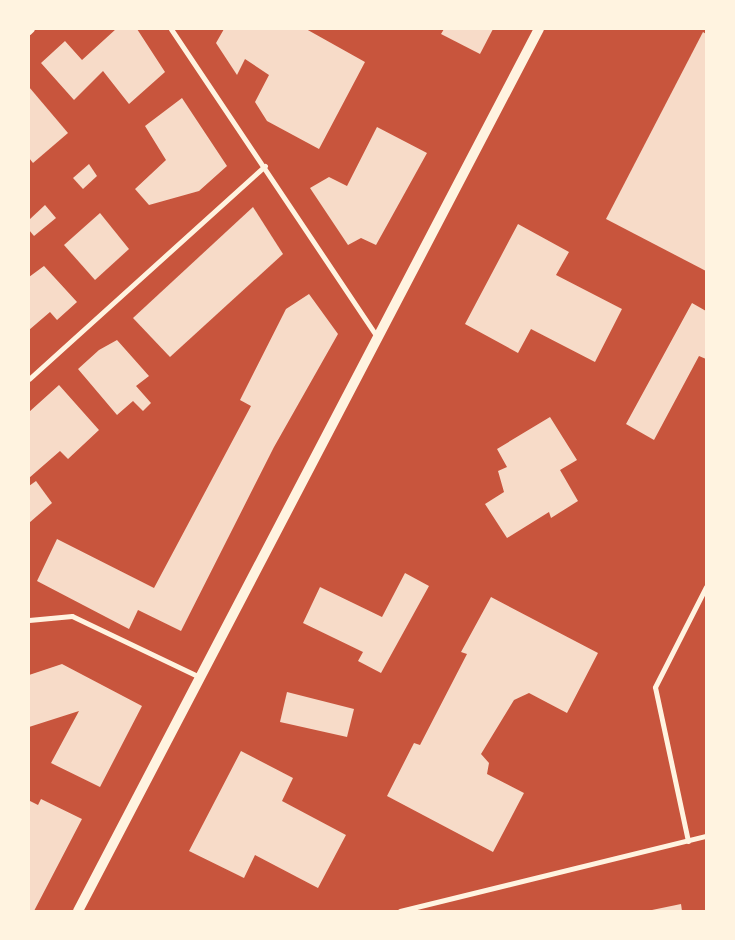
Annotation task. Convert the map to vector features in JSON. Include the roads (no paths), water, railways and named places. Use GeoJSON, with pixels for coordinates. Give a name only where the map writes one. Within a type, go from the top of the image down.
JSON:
{"type":"FeatureCollection","features":[{"type":"Feature","properties":{"kind":"main road"},"geometry":{"type":"LineString","coordinates":[[78,911],[539,29]]}},
{"type":"Feature","properties":{"kind":"street"},"geometry":{"type":"LineString","coordinates":[[29,32],[32,29]]}},
{"type":"Feature","properties":{"kind":"street"},"geometry":{"type":"LineString","coordinates":[[171,29],[265,166],[378,338]]}},
{"type":"Feature","properties":{"kind":"street"},"geometry":{"type":"LineString","coordinates":[[29,379],[265,166]]}},
{"type":"Feature","properties":{"kind":"street"},"geometry":{"type":"LineString","coordinates":[[688,841],[655,687],[706,587]]}},
{"type":"Feature","properties":{"kind":"street"},"geometry":{"type":"LineString","coordinates":[[29,620],[72,616],[200,677]]}},
{"type":"Feature","properties":{"kind":"street"},"geometry":{"type":"LineString","coordinates":[[400,911],[706,836]]}}]}
